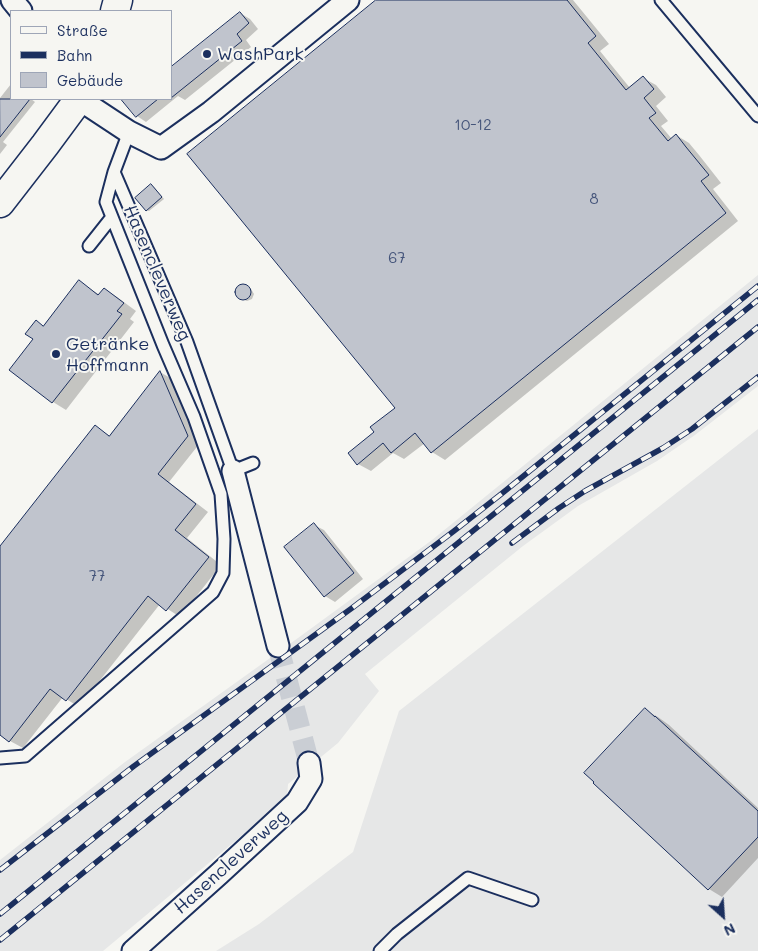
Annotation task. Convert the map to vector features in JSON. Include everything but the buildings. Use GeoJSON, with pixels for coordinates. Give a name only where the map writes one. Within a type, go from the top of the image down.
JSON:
{"type":"FeatureCollection","features":[{"type":"Feature","properties":{"kind":"main road"},"geometry":{"type":"LineString","coordinates":[[0,203],[78,100]]}},
{"type":"Feature","properties":{"kind":"street"},"geometry":{"type":"LineString","coordinates":[[12,0],[21,10]]}},
{"type":"Feature","properties":{"kind":"street"},"geometry":{"type":"LineString","coordinates":[[81,100],[129,132],[161,148],[211,112],[348,0]]}},
{"type":"Feature","properties":{"kind":"street","name":"Hasencleverweg"},"geometry":{"type":"LineString","coordinates":[[233,471],[278,646]]}},
{"type":"Feature","properties":{"kind":"street","name":"Hasencleverweg"},"geometry":{"type":"LineString","coordinates":[[132,951],[297,802],[311,779],[309,763]]}},
{"type":"Feature","properties":{"kind":"lane"},"geometry":{"type":"LineString","coordinates":[[661,0],[758,116]]}},
{"type":"Feature","properties":{"kind":"lane"},"geometry":{"type":"LineString","coordinates":[[0,758],[25,756],[213,592],[222,573],[224,539],[221,494],[194,417],[106,202],[114,172],[129,132]]}},
{"type":"Feature","properties":{"kind":"lane","name":"Hasencleverweg"},"geometry":{"type":"LineString","coordinates":[[114,172],[187,342],[233,471]]}},
{"type":"Feature","properties":{"kind":"lane"},"geometry":{"type":"LineString","coordinates":[[89,246],[112,216]]}},
{"type":"Feature","properties":{"kind":"lane"},"geometry":{"type":"LineString","coordinates":[[233,471],[253,463]]}},
{"type":"Feature","properties":{"kind":"lane"},"geometry":{"type":"LineString","coordinates":[[380,951],[397,934],[468,878],[532,900]]}},
{"type":"Feature","properties":{"kind":"shaded area"},"geometry":{"type":"Polygon","coordinates":[[[758,275],[758,386],[695,435],[657,461],[578,506],[523,546],[365,674],[379,691],[338,743],[288,784],[287,798],[103,951],[0,951],[0,860],[125,762],[432,540],[758,275]]]}},
{"type":"Feature","properties":{"kind":"shaded area"},"geometry":{"type":"Polygon","coordinates":[[[758,429],[758,951],[216,951],[259,924],[353,852],[399,711],[758,429]]]}},
{"type":"Feature","properties":{"kind":"tunnel"},"geometry":{"type":"LineString","coordinates":[[278,646],[309,763]]}},
{"type":"Feature","properties":{"kind":"railway"},"geometry":{"type":"LineString","coordinates":[[0,870],[134,766],[352,608],[454,531],[758,286]]}},
{"type":"Feature","properties":{"kind":"railway"},"geometry":{"type":"LineString","coordinates":[[0,914],[758,300]]}},
{"type":"Feature","properties":{"kind":"railway"},"geometry":{"type":"LineString","coordinates":[[0,940],[758,327]]}},
{"type":"Feature","properties":{"kind":"railway"},"geometry":{"type":"LineString","coordinates":[[512,543],[585,491],[663,448],[692,429],[758,377]]}},
{"type":"Feature","properties":{"kind":"place","name":"WashPark"},"geometry":{"type":"Point","coordinates":[207,54]}},
{"type":"Feature","properties":{"kind":"place","name":"Getränke Hoffmann"},"geometry":{"type":"Point","coordinates":[56,354]}}]}
